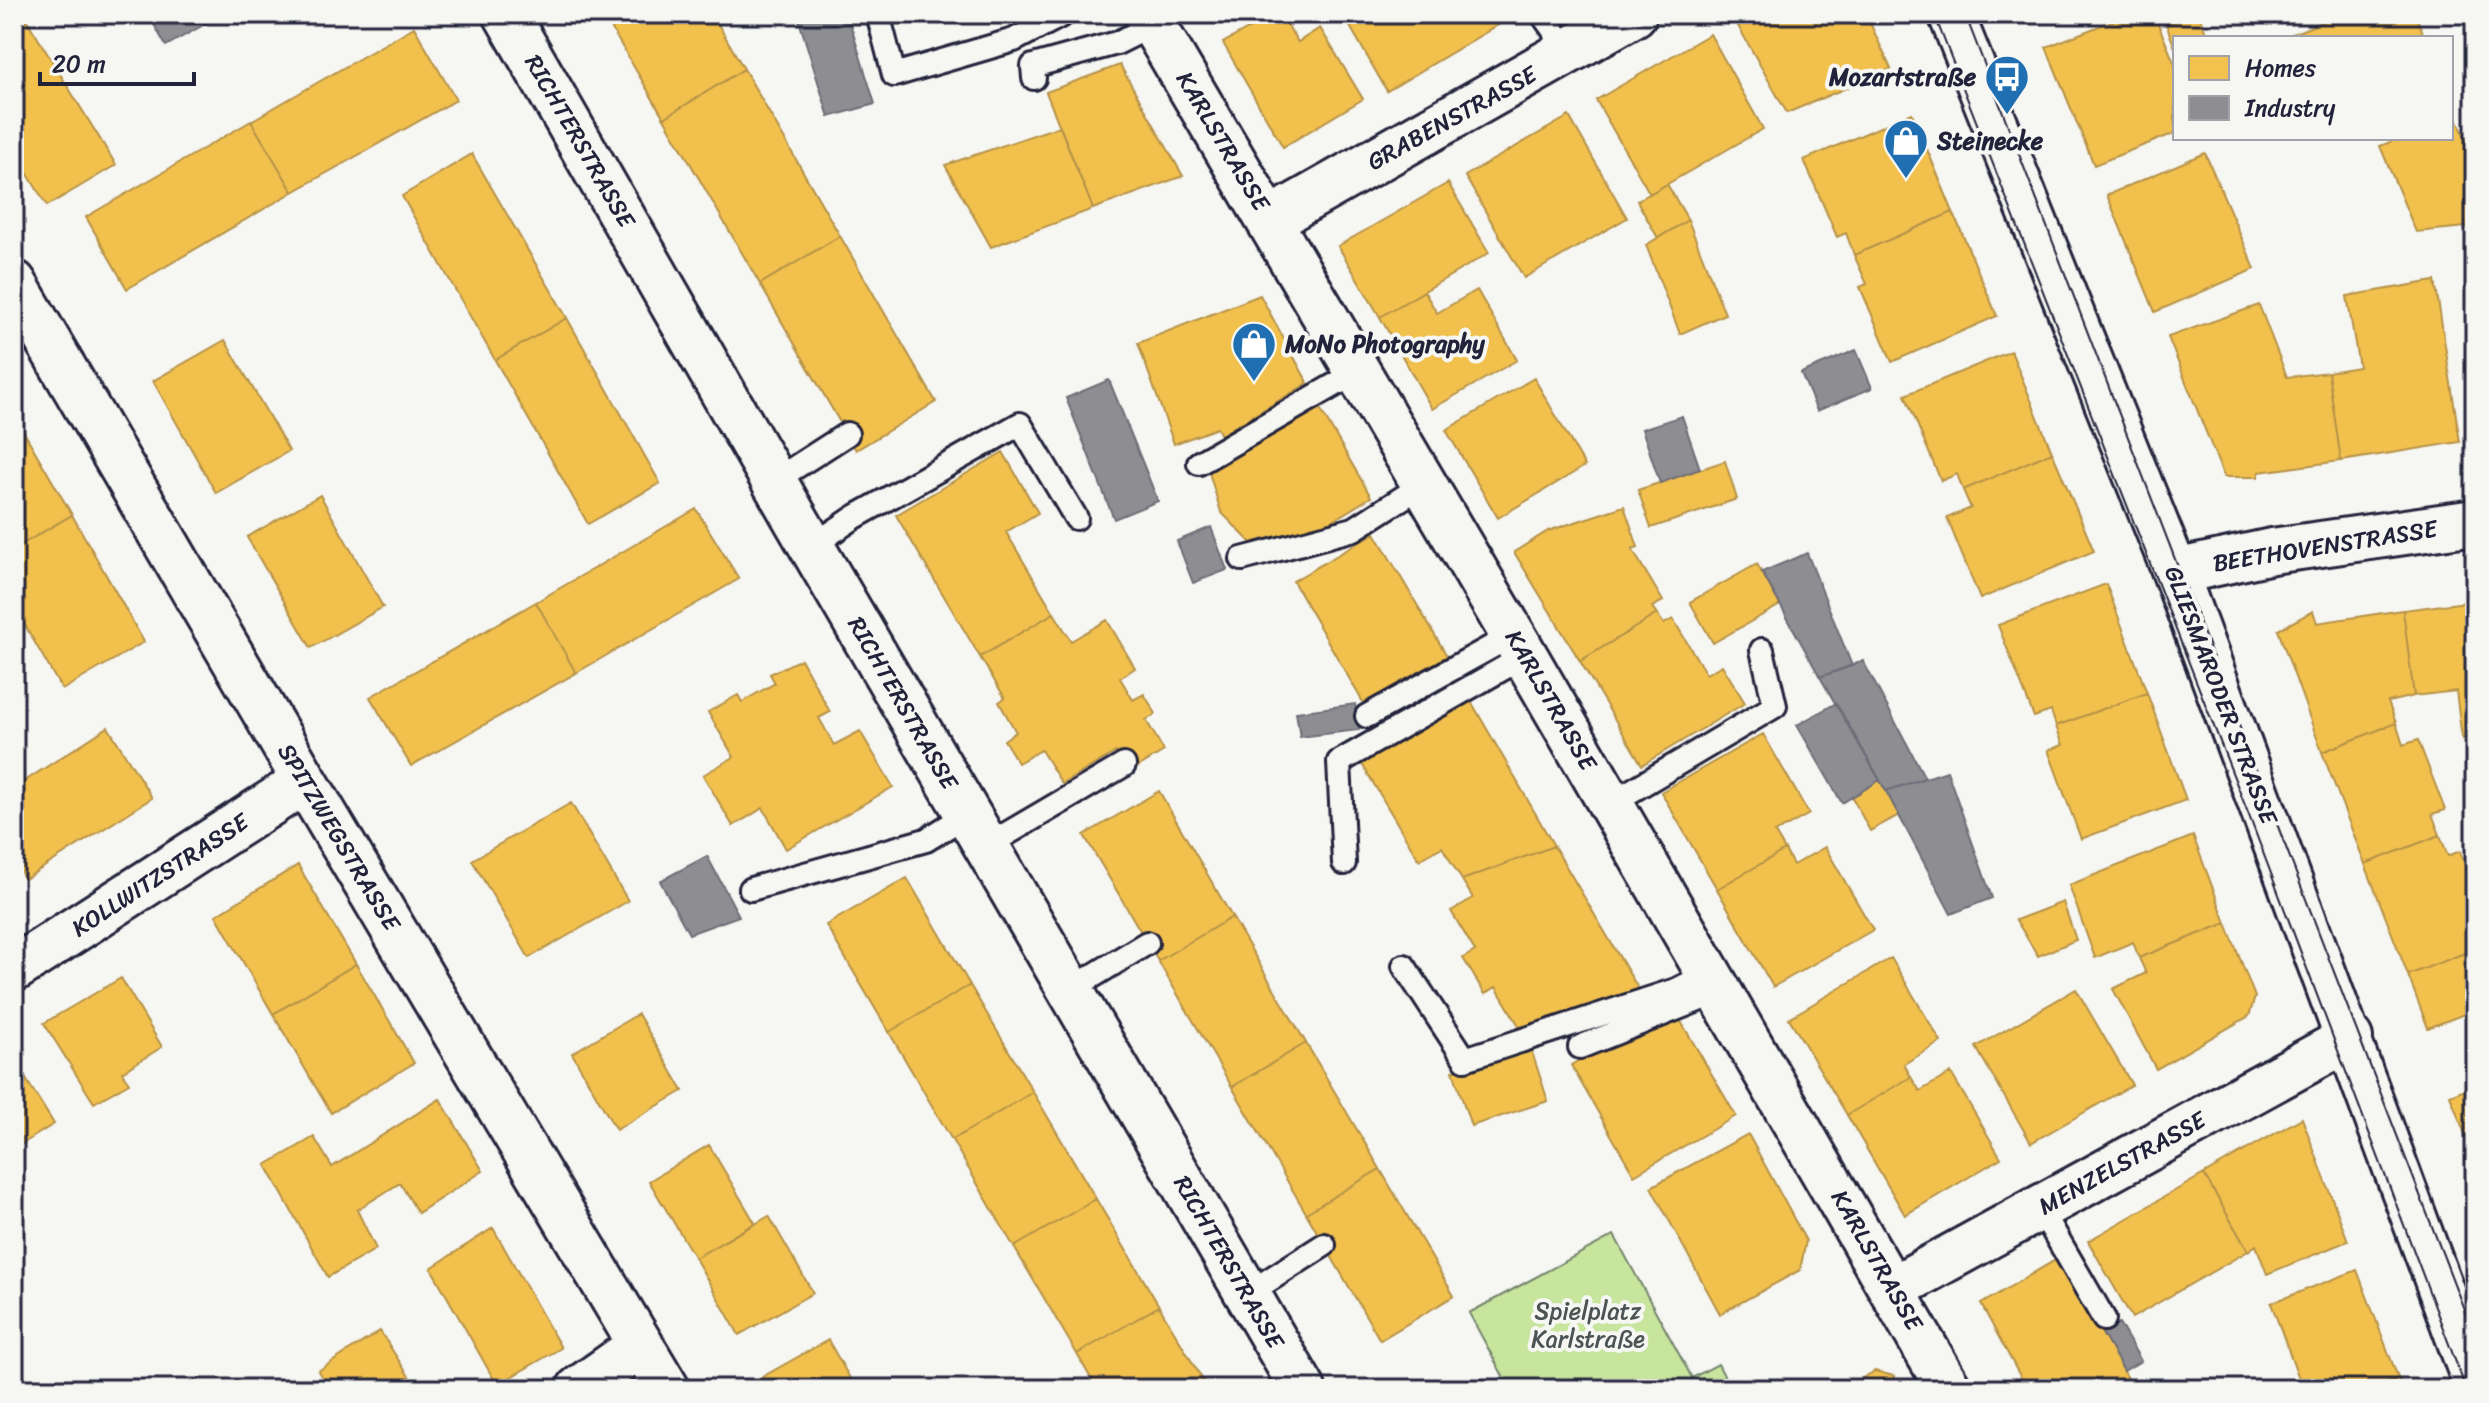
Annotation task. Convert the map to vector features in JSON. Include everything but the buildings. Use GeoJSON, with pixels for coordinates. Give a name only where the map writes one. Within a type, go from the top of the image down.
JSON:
{"type":"FeatureCollection","features":[{"type":"Feature","properties":{"kind":"street","name":"RICHTERSTRASSE"},"geometry":{"type":"LineString","coordinates":[[506,14],[1303,1389]]}},
{"type":"Feature","properties":{"kind":"street","name":"GRABENSTRASSE"},"geometry":{"type":"LineString","coordinates":[[1270,220],[1634,14]]}},
{"type":"Feature","properties":{"kind":"street","name":"GLIESMARODER STRASSE"},"geometry":{"type":"LineString","coordinates":[[1951,14],[2175,572],[2475,1382]]}},
{"type":"Feature","properties":{"kind":"street","name":"KARLSTRASSE"},"geometry":{"type":"LineString","coordinates":[[1150,20],[1716,982],[1894,1288],[1949,1389]]}},
{"type":"Feature","properties":{"kind":"street","name":"SPITZWEGSTRASSE"},"geometry":{"type":"LineString","coordinates":[[14,283],[305,781],[667,1389]]}},
{"type":"Feature","properties":{"kind":"street","name":"BEETHOVENSTRASSE"},"geometry":{"type":"LineString","coordinates":[[2175,572],[2272,551],[2475,522]]}},
{"type":"Feature","properties":{"kind":"street","name":"KOLLWITZSTRASSE"},"geometry":{"type":"LineString","coordinates":[[14,969],[305,781]]}},
{"type":"Feature","properties":{"kind":"street","name":"MENZELSTRASSE"},"geometry":{"type":"LineString","coordinates":[[1894,1288],[2350,1038]]}},
{"type":"Feature","properties":{"kind":"street"},"geometry":{"type":"LineString","coordinates":[[579,1389],[641,1345]]}},
{"type":"Feature","properties":{"kind":"lane"},"geometry":{"type":"LineString","coordinates":[[878,14],[894,75],[1014,40],[1064,14]]}},
{"type":"Feature","properties":{"kind":"lane"},"geometry":{"type":"LineString","coordinates":[[1542,14],[1569,52]]}},
{"type":"Feature","properties":{"kind":"lane"},"geometry":{"type":"LineString","coordinates":[[1034,78],[1033,66],[1117,43],[1150,20]]}},
{"type":"Feature","properties":{"kind":"lane"},"geometry":{"type":"LineString","coordinates":[[1199,463],[1359,371]]}},
{"type":"Feature","properties":{"kind":"lane"},"geometry":{"type":"LineString","coordinates":[[812,546],[855,517],[1020,424],[1076,518]]}},
{"type":"Feature","properties":{"kind":"lane"},"geometry":{"type":"LineString","coordinates":[[774,481],[847,434]]}},
{"type":"Feature","properties":{"kind":"lane"},"geometry":{"type":"LineString","coordinates":[[1242,559],[1354,529],[1424,484]]}},
{"type":"Feature","properties":{"kind":"lane"},"geometry":{"type":"LineString","coordinates":[[1367,716],[1519,645]]}},
{"type":"Feature","properties":{"kind":"lane"},"geometry":{"type":"LineString","coordinates":[[1344,863],[1339,762],[1519,645]]}},
{"type":"Feature","properties":{"kind":"lane"},"geometry":{"type":"LineString","coordinates":[[1611,803],[1775,706],[1762,650]]}},
{"type":"Feature","properties":{"kind":"lane"},"geometry":{"type":"LineString","coordinates":[[751,889],[926,840],[977,830],[1124,765]]}},
{"type":"Feature","properties":{"kind":"lane"},"geometry":{"type":"LineString","coordinates":[[1070,990],[1147,943]]}},
{"type":"Feature","properties":{"kind":"lane"},"geometry":{"type":"LineString","coordinates":[[1404,966],[1465,1059],[1676,990],[1716,982]]}},
{"type":"Feature","properties":{"kind":"lane"},"geometry":{"type":"LineString","coordinates":[[1580,1047],[1716,982]]}},
{"type":"Feature","properties":{"kind":"lane"},"geometry":{"type":"LineString","coordinates":[[2040,1208],[2104,1319]]}},
{"type":"Feature","properties":{"kind":"lane"},"geometry":{"type":"LineString","coordinates":[[1247,1294],[1324,1245]]}},
{"type":"Feature","properties":{"kind":"green space","name":"Spielplatz Karlstraße"},"geometry":{"type":"Polygon","coordinates":[[[1614,1235],[1692,1378],[1718,1364],[1731,1389],[1510,1389],[1469,1313],[1614,1235]]]}},
{"type":"Feature","properties":{"kind":"tram line"},"geometry":{"type":"LineString","coordinates":[[1934,14],[2250,818],[2466,1389]]}},
{"type":"Feature","properties":{"kind":"tram line"},"geometry":{"type":"LineString","coordinates":[[1965,14],[2475,1338]]}},
{"type":"Feature","properties":{"kind":"place","name":"Mozartstraße"},"geometry":{"type":"Point","coordinates":[2007,116]}},
{"type":"Feature","properties":{"kind":"place","name":"Steinecke"},"geometry":{"type":"Point","coordinates":[1906,180]}},
{"type":"Feature","properties":{"kind":"place","name":"MoNo Photography"},"geometry":{"type":"Point","coordinates":[1254,383]}}]}
